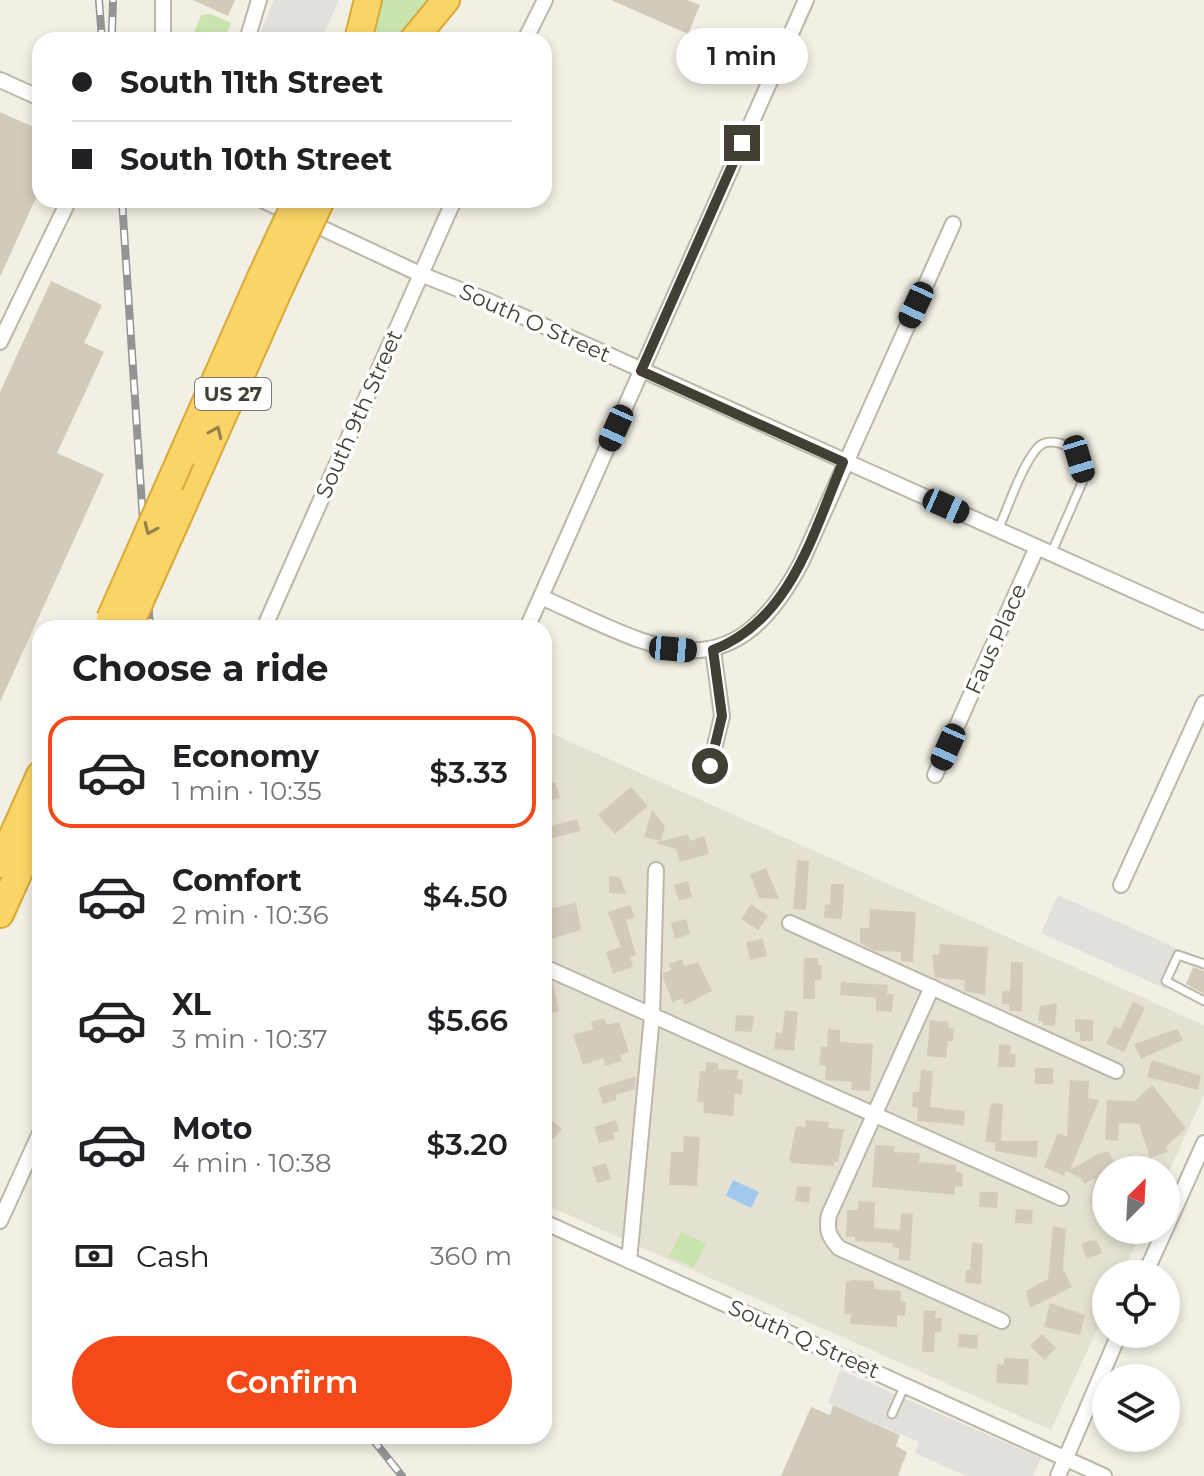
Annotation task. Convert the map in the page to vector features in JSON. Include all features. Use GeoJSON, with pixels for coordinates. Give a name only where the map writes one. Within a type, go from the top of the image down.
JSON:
{"type":"FeatureCollection","features":[{"type":"Feature","properties":{"kind":"highway"},"geometry":{"type":"LineString","coordinates":[[360,32],[368,0]]}},
{"type":"Feature","properties":{"kind":"highway"},"geometry":{"type":"LineString","coordinates":[[420,32],[446,0]]}},
{"type":"Feature","properties":{"kind":"highway","name":"US 27"},"geometry":{"type":"LineString","coordinates":[[118,620],[184,503],[271,281],[294,208]]}},
{"type":"Feature","properties":{"kind":"highway","name":"US 27"},"geometry":{"type":"LineString","coordinates":[[117,620],[181,458],[271,281],[316,208]]}},
{"type":"Feature","properties":{"kind":"highway"},"geometry":{"type":"LineString","coordinates":[[0,864],[32,793]]}},
{"type":"Feature","properties":{"kind":"highway"},"geometry":{"type":"LineString","coordinates":[[0,914],[32,843]]}},
{"type":"Feature","properties":{"kind":"street"},"geometry":{"type":"LineString","coordinates":[[163,0],[163,32]]}},
{"type":"Feature","properties":{"kind":"street"},"geometry":{"type":"LineString","coordinates":[[249,32],[259,0]]}},
{"type":"Feature","properties":{"kind":"street"},"geometry":{"type":"LineString","coordinates":[[529,32],[545,0]]}},
{"type":"Feature","properties":{"kind":"street"},"geometry":{"type":"LineString","coordinates":[[531,620],[806,0]]}},
{"type":"Feature","properties":{"kind":"street"},"geometry":{"type":"LineString","coordinates":[[0,80],[32,94]]}},
{"type":"Feature","properties":{"kind":"street"},"geometry":{"type":"LineString","coordinates":[[0,342],[65,208]]}},
{"type":"Feature","properties":{"kind":"street","name":"South O Street"},"geometry":{"type":"LineString","coordinates":[[279,208],[420,274],[1204,622]]}},
{"type":"Feature","properties":{"kind":"street","name":"South 9th Street"},"geometry":{"type":"LineString","coordinates":[[268,620],[450,208]]}},
{"type":"Feature","properties":{"kind":"street"},"geometry":{"type":"LineString","coordinates":[[541,597],[647,644],[713,650],[733,643],[771,611],[801,563],[843,462],[953,224]]}},
{"type":"Feature","properties":{"kind":"street","name":"Faus Place"},"geometry":{"type":"LineString","coordinates":[[935,775],[1044,550]]}},
{"type":"Feature","properties":{"kind":"street"},"geometry":{"type":"LineString","coordinates":[[710,766],[722,716],[713,650]]}},
{"type":"Feature","properties":{"kind":"street"},"geometry":{"type":"LineString","coordinates":[[1121,885],[1204,703]]}},
{"type":"Feature","properties":{"kind":"street"},"geometry":{"type":"LineString","coordinates":[[629,1261],[652,1016],[656,870]]}},
{"type":"Feature","properties":{"kind":"street"},"geometry":{"type":"LineString","coordinates":[[790,923],[1116,1071]]}},
{"type":"Feature","properties":{"kind":"street"},"geometry":{"type":"LineString","coordinates":[[552,971],[1061,1198]]}},
{"type":"Feature","properties":{"kind":"street"},"geometry":{"type":"LineString","coordinates":[[932,987],[829,1215],[829,1237],[839,1248],[1002,1321]]}},
{"type":"Feature","properties":{"kind":"street"},"geometry":{"type":"LineString","coordinates":[[1180,1197],[1204,1143]]}},
{"type":"Feature","properties":{"kind":"street"},"geometry":{"type":"LineString","coordinates":[[0,1221],[32,1151]]}},
{"type":"Feature","properties":{"kind":"street","name":"South Q Street"},"geometry":{"type":"LineString","coordinates":[[552,1226],[1104,1476]]}},
{"type":"Feature","properties":{"kind":"street"},"geometry":{"type":"LineString","coordinates":[[1058,1476],[1113,1348]]}},
{"type":"Feature","properties":{"kind":"lane"},"geometry":{"type":"LineString","coordinates":[[998,530],[1041,445],[1052,441],[1066,444],[1079,459],[1085,476],[1044,550]]}},
{"type":"Feature","properties":{"kind":"lane"},"geometry":{"type":"LineString","coordinates":[[1204,964],[1178,955],[1166,981],[1204,1001]]}},
{"type":"Feature","properties":{"kind":"lane"},"geometry":{"type":"LineString","coordinates":[[892,1414],[905,1385]]}},
{"type":"Feature","properties":{"kind":"shaded area"},"geometry":{"type":"Polygon","coordinates":[[[274,0],[339,0],[325,32],[260,32],[274,0]]]}},
{"type":"Feature","properties":{"kind":"shaded area"},"geometry":{"type":"Polygon","coordinates":[[[552,734],[1204,1025],[1204,1095],[1176,1156],[1092,1156],[1092,1244],[1136,1244],[1128,1260],[1092,1260],[1092,1341],[1051,1430],[552,1208],[552,734]]]}},
{"type":"Feature","properties":{"kind":"shaded area"},"geometry":{"type":"Polygon","coordinates":[[[1058,895],[1183,951],[1166,989],[1041,933],[1058,895]]]}},
{"type":"Feature","properties":{"kind":"shaded area"},"geometry":{"type":"Polygon","coordinates":[[[840,1370],[1041,1458],[1033,1476],[967,1476],[915,1453],[919,1442],[828,1403],[840,1370]]]}},
{"type":"Feature","properties":{"kind":"green space"},"geometry":{"type":"Polygon","coordinates":[[[377,0],[436,0],[410,32],[368,32],[377,0]]]}},
{"type":"Feature","properties":{"kind":"green space"},"geometry":{"type":"Polygon","coordinates":[[[211,14],[231,23],[227,32],[194,32],[201,15],[211,14]]]}},
{"type":"Feature","properties":{"kind":"green space"},"geometry":{"type":"Polygon","coordinates":[[[681,1232],[706,1243],[694,1268],[669,1256],[681,1232]]]}},
{"type":"Feature","properties":{"kind":"water"},"geometry":{"type":"Polygon","coordinates":[[[733,1180],[759,1192],[751,1208],[726,1196],[733,1180]]]}},
{"type":"Feature","properties":{"kind":"building"},"geometry":{"type":"Polygon","coordinates":[[[193,0],[235,0],[228,16],[193,0]]]}},
{"type":"Feature","properties":{"kind":"building"},"geometry":{"type":"Polygon","coordinates":[[[611,0],[687,0],[700,5],[688,34],[611,0]]]}},
{"type":"Feature","properties":{"kind":"building"},"geometry":{"type":"Polygon","coordinates":[[[0,112],[32,126],[32,207],[0,277],[0,112]]]}},
{"type":"Feature","properties":{"kind":"building"},"geometry":{"type":"Polygon","coordinates":[[[51,281],[102,305],[84,343],[104,352],[57,453],[104,474],[37,620],[32,620],[32,632],[0,702],[0,392],[51,281]]]}},
{"type":"Feature","properties":{"kind":"building"},"geometry":{"type":"Polygon","coordinates":[[[555,782],[560,798],[552,800],[552,783],[555,782]]]}},
{"type":"Feature","properties":{"kind":"building"},"geometry":{"type":"Polygon","coordinates":[[[631,787],[648,806],[615,834],[598,815],[631,787]]]}},
{"type":"Feature","properties":{"kind":"building"},"geometry":{"type":"Polygon","coordinates":[[[652,810],[665,826],[661,841],[644,837],[652,810]]]}},
{"type":"Feature","properties":{"kind":"building"},"geometry":{"type":"Polygon","coordinates":[[[577,819],[581,831],[552,838],[552,826],[577,819]]]}},
{"type":"Feature","properties":{"kind":"building"},"geometry":{"type":"Polygon","coordinates":[[[688,834],[690,841],[704,836],[709,854],[680,862],[676,849],[655,843],[688,834]]]}},
{"type":"Feature","properties":{"kind":"building"},"geometry":{"type":"Polygon","coordinates":[[[797,860],[809,861],[806,910],[793,909],[797,860]]]}},
{"type":"Feature","properties":{"kind":"building"},"geometry":{"type":"Polygon","coordinates":[[[766,868],[779,899],[759,898],[750,874],[766,868]]]}},
{"type":"Feature","properties":{"kind":"building"},"geometry":{"type":"Polygon","coordinates":[[[609,876],[620,877],[626,894],[609,893],[609,876]]]}},
{"type":"Feature","properties":{"kind":"building"},"geometry":{"type":"Polygon","coordinates":[[[688,881],[692,897],[679,901],[674,885],[688,881]]]}},
{"type":"Feature","properties":{"kind":"building"},"geometry":{"type":"Polygon","coordinates":[[[831,884],[844,884],[842,919],[824,918],[825,904],[830,905],[831,884]]]}},
{"type":"Feature","properties":{"kind":"building"},"geometry":{"type":"Polygon","coordinates":[[[576,903],[581,930],[552,939],[552,908],[576,903]]]}},
{"type":"Feature","properties":{"kind":"building"},"geometry":{"type":"Polygon","coordinates":[[[751,904],[768,916],[758,930],[741,919],[751,904]]]}},
{"type":"Feature","properties":{"kind":"building"},"geometry":{"type":"Polygon","coordinates":[[[630,905],[635,917],[626,920],[636,955],[630,957],[633,967],[613,974],[606,952],[621,947],[608,912],[630,905]]]}},
{"type":"Feature","properties":{"kind":"building"},"geometry":{"type":"Polygon","coordinates":[[[870,909],[916,912],[913,962],[901,961],[901,952],[875,951],[860,943],[860,928],[869,928],[870,909]]]}},
{"type":"Feature","properties":{"kind":"building"},"geometry":{"type":"Polygon","coordinates":[[[686,919],[690,934],[675,939],[671,923],[686,919]]]}},
{"type":"Feature","properties":{"kind":"building"},"geometry":{"type":"Polygon","coordinates":[[[763,939],[767,956],[750,960],[746,942],[763,939]]]}},
{"type":"Feature","properties":{"kind":"building"},"geometry":{"type":"Polygon","coordinates":[[[940,944],[988,947],[985,995],[964,991],[965,980],[935,978],[932,955],[939,955],[940,944]]]}},
{"type":"Feature","properties":{"kind":"building"},"geometry":{"type":"Polygon","coordinates":[[[804,958],[818,958],[818,965],[822,965],[821,980],[815,980],[815,999],[803,999],[804,958]]]}},
{"type":"Feature","properties":{"kind":"building"},"geometry":{"type":"Polygon","coordinates":[[[682,959],[684,966],[698,962],[712,991],[685,1005],[682,998],[673,1003],[663,978],[663,973],[671,970],[669,964],[682,959]]]}},
{"type":"Feature","properties":{"kind":"building"},"geometry":{"type":"Polygon","coordinates":[[[1011,962],[1023,962],[1022,1011],[1009,1011],[1009,1004],[1002,1004],[1002,991],[1010,991],[1011,962]]]}},
{"type":"Feature","properties":{"kind":"building"},"geometry":{"type":"Polygon","coordinates":[[[1193,967],[1204,971],[1204,994],[1186,984],[1193,967]]]}},
{"type":"Feature","properties":{"kind":"building"},"geometry":{"type":"Polygon","coordinates":[[[552,981],[559,1011],[552,1013],[552,981]]]}},
{"type":"Feature","properties":{"kind":"building"},"geometry":{"type":"Polygon","coordinates":[[[841,982],[888,985],[887,994],[894,994],[892,1012],[876,1011],[876,998],[840,995],[841,982]]]}},
{"type":"Feature","properties":{"kind":"building"},"geometry":{"type":"Polygon","coordinates":[[[1133,1002],[1145,1008],[1124,1052],[1106,1044],[1115,1026],[1120,1029],[1133,1002]]]}},
{"type":"Feature","properties":{"kind":"building"},"geometry":{"type":"Polygon","coordinates":[[[1057,1003],[1055,1026],[1043,1025],[1043,1021],[1038,1021],[1040,1006],[1057,1003]]]}},
{"type":"Feature","properties":{"kind":"building"},"geometry":{"type":"Polygon","coordinates":[[[785,1010],[798,1012],[794,1051],[774,1049],[776,1032],[782,1033],[785,1010]]]}},
{"type":"Feature","properties":{"kind":"building"},"geometry":{"type":"Polygon","coordinates":[[[736,1015],[754,1016],[752,1032],[735,1031],[736,1015]]]}},
{"type":"Feature","properties":{"kind":"building"},"geometry":{"type":"Polygon","coordinates":[[[604,1018],[607,1025],[619,1022],[629,1052],[620,1055],[622,1061],[605,1066],[603,1058],[583,1065],[573,1035],[593,1029],[591,1022],[604,1018]]]}},
{"type":"Feature","properties":{"kind":"building"},"geometry":{"type":"Polygon","coordinates":[[[1075,1019],[1093,1020],[1093,1041],[1080,1041],[1080,1032],[1075,1032],[1075,1019]]]}},
{"type":"Feature","properties":{"kind":"building"},"geometry":{"type":"Polygon","coordinates":[[[930,1020],[949,1022],[948,1028],[954,1029],[953,1041],[948,1041],[946,1058],[927,1056],[930,1020]]]}},
{"type":"Feature","properties":{"kind":"building"},"geometry":{"type":"Polygon","coordinates":[[[828,1029],[840,1030],[840,1042],[873,1044],[870,1091],[851,1090],[852,1082],[825,1080],[826,1066],[819,1065],[821,1046],[827,1047],[828,1029]]]}},
{"type":"Feature","properties":{"kind":"building"},"geometry":{"type":"Polygon","coordinates":[[[1177,1029],[1183,1040],[1141,1059],[1134,1044],[1177,1029]]]}},
{"type":"Feature","properties":{"kind":"building"},"geometry":{"type":"Polygon","coordinates":[[[999,1044],[1011,1045],[1010,1054],[1016,1054],[1015,1067],[998,1067],[999,1044]]]}},
{"type":"Feature","properties":{"kind":"building"},"geometry":{"type":"Polygon","coordinates":[[[1152,1060],[1201,1076],[1198,1090],[1147,1077],[1152,1060]]]}},
{"type":"Feature","properties":{"kind":"building"},"geometry":{"type":"Polygon","coordinates":[[[706,1062],[718,1063],[718,1069],[738,1070],[737,1079],[743,1080],[742,1095],[735,1094],[733,1116],[703,1113],[704,1102],[697,1102],[700,1071],[706,1071],[706,1062]]]}},
{"type":"Feature","properties":{"kind":"building"},"geometry":{"type":"Polygon","coordinates":[[[1035,1068],[1053,1068],[1053,1084],[1035,1084],[1035,1068]]]}},
{"type":"Feature","properties":{"kind":"building"},"geometry":{"type":"Polygon","coordinates":[[[921,1070],[933,1071],[930,1107],[965,1111],[964,1125],[917,1121],[918,1108],[912,1107],[913,1092],[919,1092],[921,1070]]]}},
{"type":"Feature","properties":{"kind":"building"},"geometry":{"type":"Polygon","coordinates":[[[636,1076],[635,1089],[615,1095],[617,1100],[603,1104],[598,1088],[636,1076]]]}},
{"type":"Feature","properties":{"kind":"building"},"geometry":{"type":"Polygon","coordinates":[[[1070,1080],[1089,1081],[1088,1098],[1099,1100],[1070,1170],[1092,1158],[1092,1180],[1084,1184],[1081,1178],[1066,1171],[1064,1176],[1044,1167],[1058,1133],[1067,1137],[1070,1080]]]}},
{"type":"Feature","properties":{"kind":"building"},"geometry":{"type":"Polygon","coordinates":[[[1152,1085],[1186,1128],[1166,1147],[1168,1152],[1149,1156],[1139,1124],[1119,1123],[1118,1141],[1105,1140],[1107,1100],[1135,1101],[1152,1085]]]}},
{"type":"Feature","properties":{"kind":"building"},"geometry":{"type":"Polygon","coordinates":[[[991,1103],[1003,1104],[1001,1141],[1038,1141],[1037,1158],[995,1151],[995,1143],[985,1142],[991,1103]]]}},
{"type":"Feature","properties":{"kind":"building"},"geometry":{"type":"Polygon","coordinates":[[[616,1120],[619,1131],[613,1133],[615,1139],[599,1143],[594,1127],[616,1120]]]}},
{"type":"Feature","properties":{"kind":"building"},"geometry":{"type":"Polygon","coordinates":[[[806,1120],[829,1122],[828,1128],[844,1129],[838,1162],[834,1162],[834,1166],[792,1163],[789,1160],[796,1126],[805,1127],[806,1120]]]}},
{"type":"Feature","properties":{"kind":"building"},"geometry":{"type":"Polygon","coordinates":[[[552,1121],[562,1129],[552,1140],[552,1121]]]}},
{"type":"Feature","properties":{"kind":"building"},"geometry":{"type":"Polygon","coordinates":[[[684,1136],[700,1137],[697,1186],[669,1185],[671,1152],[683,1152],[684,1136]]]}},
{"type":"Feature","properties":{"kind":"building"},"geometry":{"type":"Polygon","coordinates":[[[875,1145],[895,1146],[894,1152],[920,1153],[919,1162],[956,1165],[956,1172],[963,1173],[962,1187],[955,1186],[955,1195],[872,1187],[875,1145]]]}},
{"type":"Feature","properties":{"kind":"building"},"geometry":{"type":"Polygon","coordinates":[[[1109,1152],[1111,1156],[1095,1156],[1100,1153],[1109,1152]]]}},
{"type":"Feature","properties":{"kind":"building"},"geometry":{"type":"Polygon","coordinates":[[[606,1163],[611,1179],[597,1183],[592,1167],[606,1163]]]}},
{"type":"Feature","properties":{"kind":"building"},"geometry":{"type":"Polygon","coordinates":[[[797,1186],[811,1187],[809,1203],[795,1201],[797,1186]]]}},
{"type":"Feature","properties":{"kind":"building"},"geometry":{"type":"Polygon","coordinates":[[[980,1192],[998,1192],[997,1208],[979,1207],[980,1192]]]}},
{"type":"Feature","properties":{"kind":"building"},"geometry":{"type":"Polygon","coordinates":[[[858,1201],[875,1202],[874,1228],[900,1230],[901,1213],[913,1214],[910,1261],[899,1260],[899,1248],[892,1247],[893,1243],[855,1241],[855,1237],[846,1237],[847,1210],[858,1210],[858,1201]]]}},
{"type":"Feature","properties":{"kind":"building"},"geometry":{"type":"Polygon","coordinates":[[[1016,1209],[1033,1210],[1032,1224],[1015,1223],[1016,1209]]]}},
{"type":"Feature","properties":{"kind":"building"},"geometry":{"type":"Polygon","coordinates":[[[1053,1226],[1066,1229],[1063,1269],[1072,1287],[1030,1308],[1026,1291],[1048,1279],[1053,1226]]]}},
{"type":"Feature","properties":{"kind":"building"},"geometry":{"type":"Polygon","coordinates":[[[1092,1240],[1092,1244],[1098,1244],[1102,1253],[1087,1259],[1081,1244],[1092,1240]]]}},
{"type":"Feature","properties":{"kind":"building"},"geometry":{"type":"Polygon","coordinates":[[[972,1243],[983,1244],[981,1284],[965,1283],[966,1270],[970,1270],[972,1243]]]}},
{"type":"Feature","properties":{"kind":"building"},"geometry":{"type":"Polygon","coordinates":[[[874,1281],[874,1289],[901,1291],[900,1301],[906,1302],[905,1316],[897,1315],[897,1327],[850,1324],[851,1314],[844,1314],[846,1282],[874,1281]]]}},
{"type":"Feature","properties":{"kind":"building"},"geometry":{"type":"Polygon","coordinates":[[[1050,1303],[1085,1315],[1080,1335],[1044,1327],[1050,1303]]]}},
{"type":"Feature","properties":{"kind":"building"},"geometry":{"type":"Polygon","coordinates":[[[924,1310],[936,1311],[935,1318],[942,1318],[941,1332],[935,1332],[934,1352],[922,1352],[924,1310]]]}},
{"type":"Feature","properties":{"kind":"building"},"geometry":{"type":"Polygon","coordinates":[[[959,1334],[978,1335],[977,1349],[958,1347],[959,1334]]]}},
{"type":"Feature","properties":{"kind":"building"},"geometry":{"type":"Polygon","coordinates":[[[1042,1334],[1056,1348],[1045,1360],[1030,1346],[1042,1334]]]}},
{"type":"Feature","properties":{"kind":"building"},"geometry":{"type":"Polygon","coordinates":[[[1004,1358],[1029,1359],[1028,1385],[996,1383],[997,1364],[1004,1365],[1004,1358]]]}},
{"type":"Feature","properties":{"kind":"building"},"geometry":{"type":"Polygon","coordinates":[[[833,1405],[900,1435],[896,1446],[907,1452],[898,1476],[781,1476],[811,1407],[830,1415],[833,1405]]]}},
{"type":"Feature","properties":{"kind":"railway"},"geometry":{"type":"LineString","coordinates":[[99,0],[101,32]]}},
{"type":"Feature","properties":{"kind":"railway"},"geometry":{"type":"LineString","coordinates":[[112,32],[113,0]]}},
{"type":"Feature","properties":{"kind":"railway"},"geometry":{"type":"LineString","coordinates":[[123,208],[149,620]]}},
{"type":"Feature","properties":{"kind":"railway"},"geometry":{"type":"LineString","coordinates":[[376,1444],[402,1476]]}},
{"type":"Feature","properties":{"kind":"route"},"geometry":{"type":"LineString","coordinates":[[710,766],[722,716],[713,650],[733,643],[771,611],[801,563],[843,462],[641,371],[742,143]]}}]}
